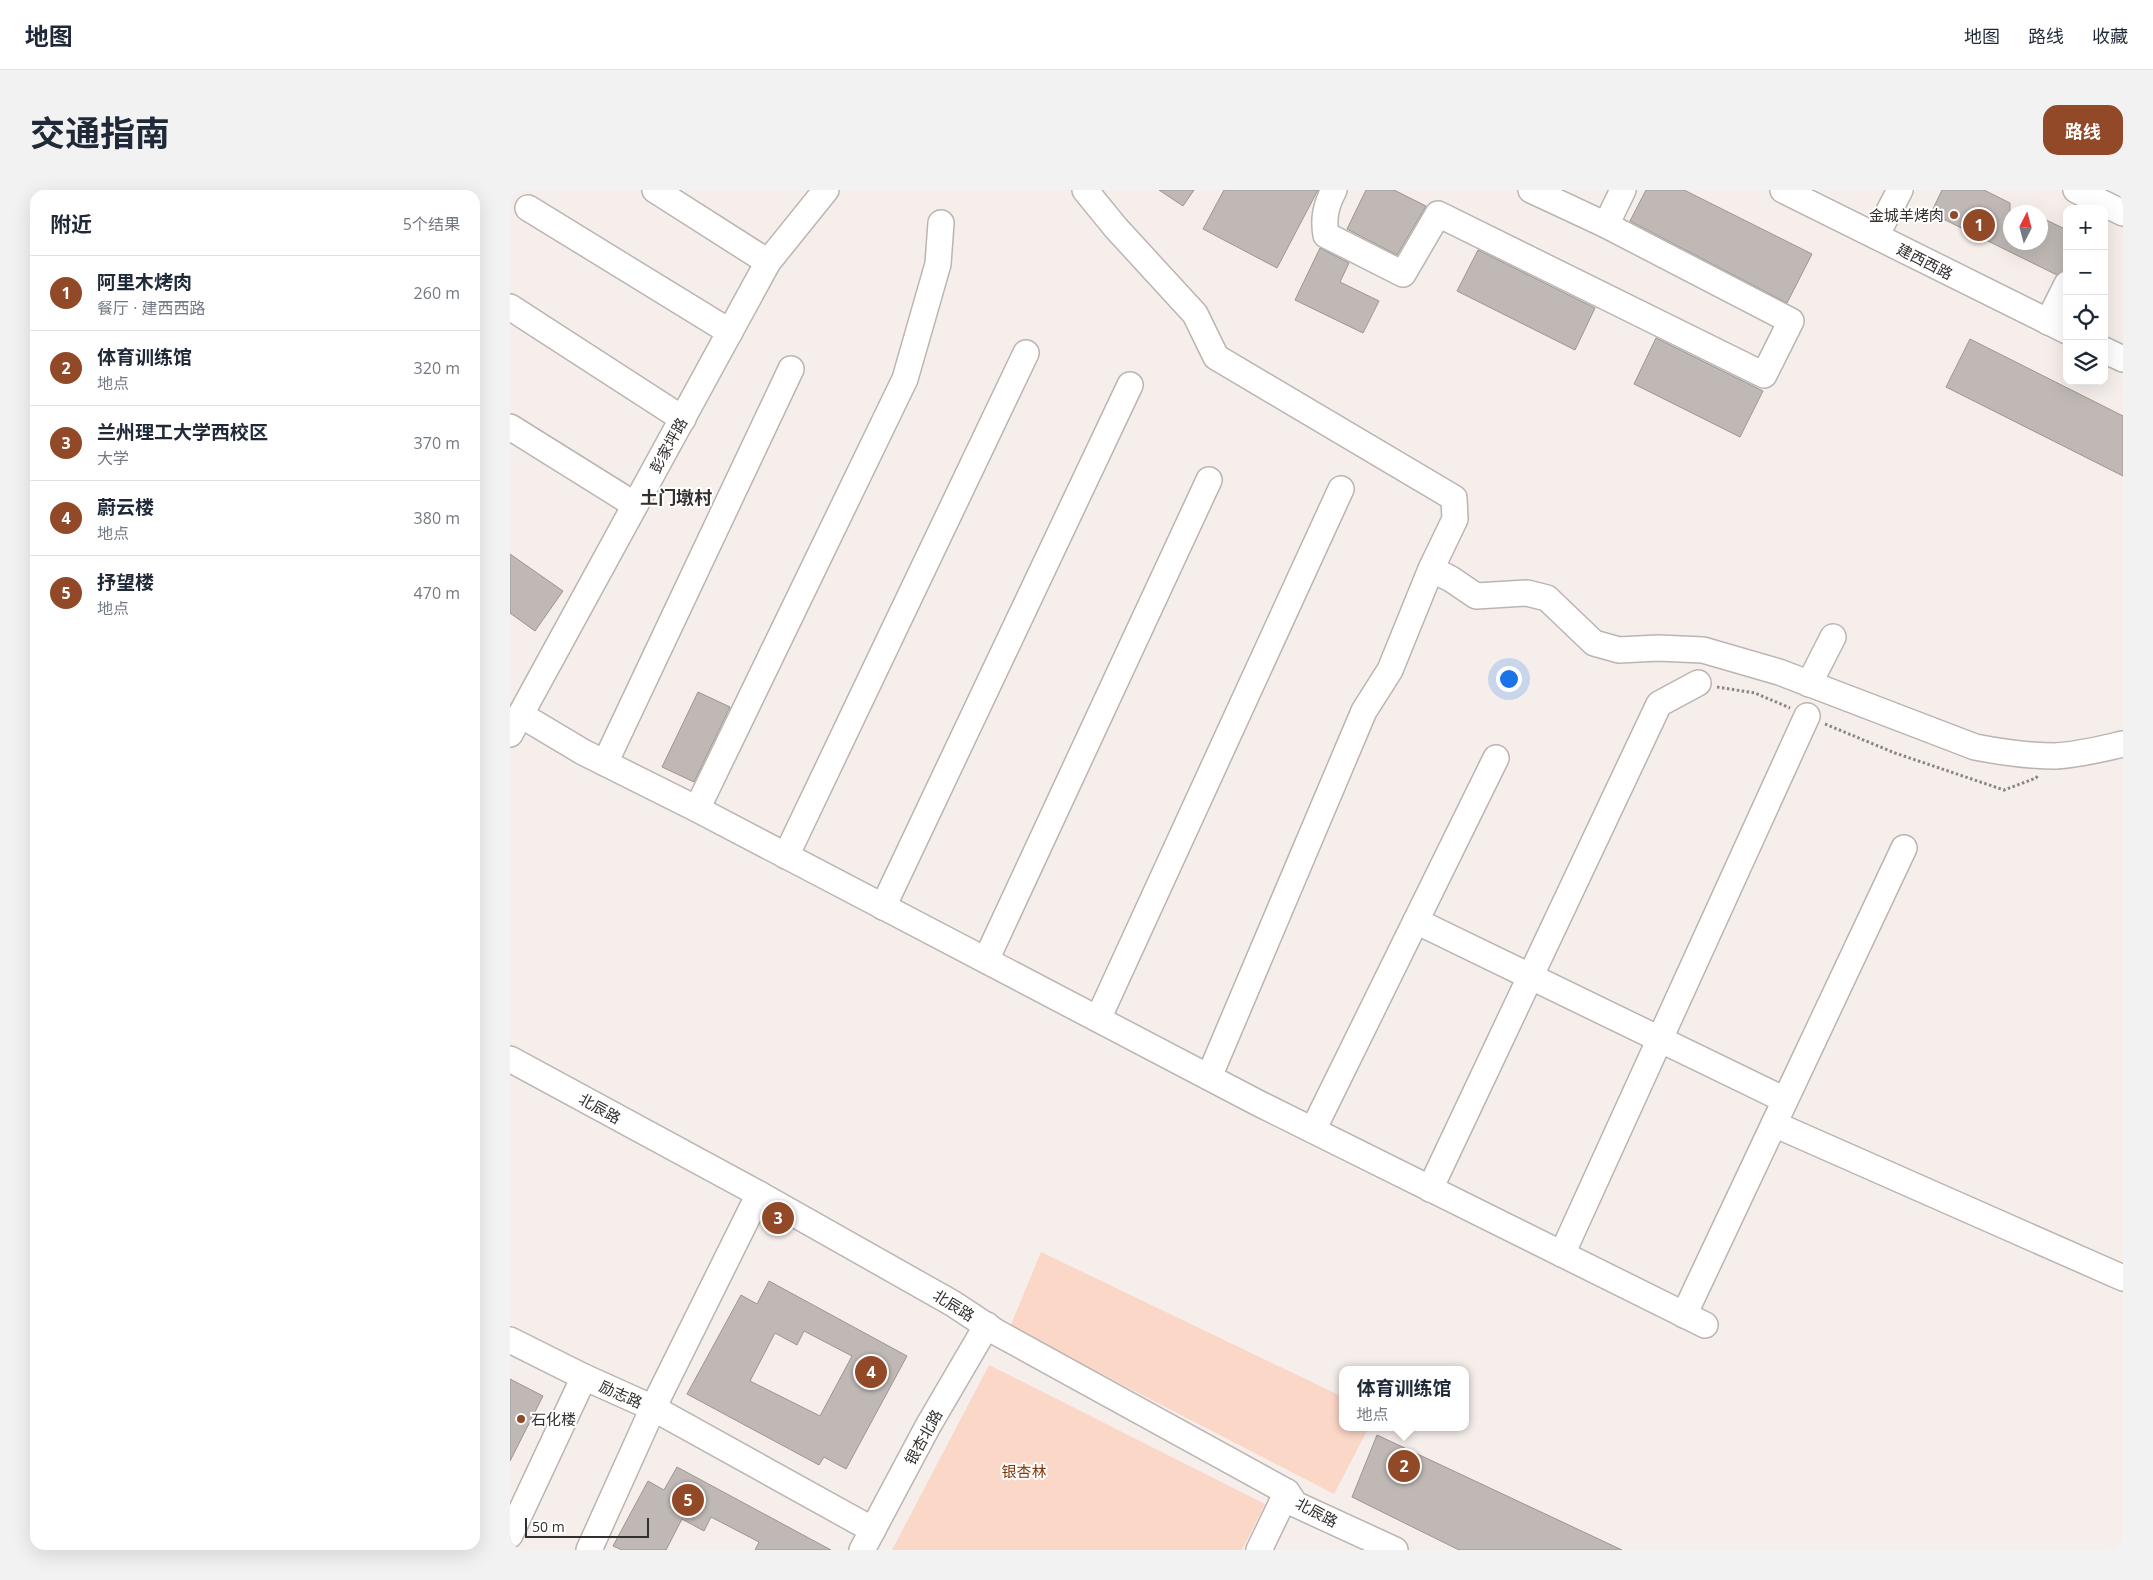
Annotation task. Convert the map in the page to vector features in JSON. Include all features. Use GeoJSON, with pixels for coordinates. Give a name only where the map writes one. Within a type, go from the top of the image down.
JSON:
{"type":"FeatureCollection","features":[{"type":"Feature","properties":{"kind":"street"},"geometry":{"type":"LineString","coordinates":[[655,190],[768,262]]}},
{"type":"Feature","properties":{"kind":"street","name":"彭家坪路"},"geometry":{"type":"LineString","coordinates":[[515,725],[768,262],[826,190]]}},
{"type":"Feature","properties":{"kind":"street"},"geometry":{"type":"LineString","coordinates":[[1085,190],[1116,228],[1195,314],[1216,357],[1454,498],[1455,519],[1431,569],[1390,670],[1364,711],[1209,1078]]}},
{"type":"Feature","properties":{"kind":"street"},"geometry":{"type":"LineString","coordinates":[[1334,190],[1328,202],[1324,221],[1326,235],[1403,274],[1438,214],[1764,375],[1791,321],[1606,225],[1531,190]]}},
{"type":"Feature","properties":{"kind":"street"},"geometry":{"type":"LineString","coordinates":[[1606,225],[1623,190]]}},
{"type":"Feature","properties":{"kind":"street","name":"建西西路"},"geometry":{"type":"LineString","coordinates":[[1783,190],[2058,327]]}},
{"type":"Feature","properties":{"kind":"street"},"geometry":{"type":"LineString","coordinates":[[1876,236],[1900,190]]}},
{"type":"Feature","properties":{"kind":"street"},"geometry":{"type":"LineString","coordinates":[[2076,190],[2111,209]]}},
{"type":"Feature","properties":{"kind":"street"},"geometry":{"type":"LineString","coordinates":[[528,208],[730,332]]}},
{"type":"Feature","properties":{"kind":"street"},"geometry":{"type":"LineString","coordinates":[[697,809],[905,378],[938,264],[940,222]]}},
{"type":"Feature","properties":{"kind":"street"},"geometry":{"type":"LineString","coordinates":[[2058,327],[2065,295]]}},
{"type":"Feature","properties":{"kind":"street"},"geometry":{"type":"LineString","coordinates":[[510,307],[682,419]]}},
{"type":"Feature","properties":{"kind":"street"},"geometry":{"type":"LineString","coordinates":[[2108,352],[2123,359]]}},
{"type":"Feature","properties":{"kind":"street"},"geometry":{"type":"LineString","coordinates":[[786,856],[1026,353]]}},
{"type":"Feature","properties":{"kind":"street"},"geometry":{"type":"LineString","coordinates":[[605,763],[791,369]]}},
{"type":"Feature","properties":{"kind":"street"},"geometry":{"type":"LineString","coordinates":[[883,907],[1130,385]]}},
{"type":"Feature","properties":{"kind":"street"},"geometry":{"type":"LineString","coordinates":[[510,428],[635,506]]}},
{"type":"Feature","properties":{"kind":"street"},"geometry":{"type":"LineString","coordinates":[[986,960],[1209,480]]}},
{"type":"Feature","properties":{"kind":"street"},"geometry":{"type":"LineString","coordinates":[[1098,1019],[1340,489]]}},
{"type":"Feature","properties":{"kind":"street"},"geometry":{"type":"LineString","coordinates":[[1431,569],[1451,579],[1476,596],[1527,593],[1547,598],[1594,643],[1619,650],[1658,648],[1703,650],[1779,672],[1975,747],[2007,753],[2055,756],[2094,751],[2123,744]]}},
{"type":"Feature","properties":{"kind":"street"},"geometry":{"type":"LineString","coordinates":[[1809,684],[1833,637]]}},
{"type":"Feature","properties":{"kind":"street"},"geometry":{"type":"LineString","coordinates":[[1430,1189],[1659,704],[1698,683]]}},
{"type":"Feature","properties":{"kind":"street"},"geometry":{"type":"LineString","coordinates":[[1562,1254],[1807,716]]}},
{"type":"Feature","properties":{"kind":"street"},"geometry":{"type":"LineString","coordinates":[[515,725],[605,763],[697,809],[1209,1078],[1694,1320],[1774,1124],[1904,848]]}},
{"type":"Feature","properties":{"kind":"street"},"geometry":{"type":"LineString","coordinates":[[1313,1130],[1496,758]]}},
{"type":"Feature","properties":{"kind":"street"},"geometry":{"type":"LineString","coordinates":[[1416,921],[1785,1100]]}},
{"type":"Feature","properties":{"kind":"street","name":"北辰路"},"geometry":{"type":"LineString","coordinates":[[510,1059],[759,1194],[952,1303],[987,1325],[1287,1492],[1296,1504],[1395,1550]]}},
{"type":"Feature","properties":{"kind":"street"},"geometry":{"type":"LineString","coordinates":[[1774,1124],[2123,1278]]}},
{"type":"Feature","properties":{"kind":"street","name":"励志路"},"geometry":{"type":"LineString","coordinates":[[510,1535],[584,1377],[653,1408],[759,1194]]}},
{"type":"Feature","properties":{"kind":"street","name":"银杏北路"},"geometry":{"type":"LineString","coordinates":[[868,1540],[928,1426],[987,1325]]}},
{"type":"Feature","properties":{"kind":"street"},"geometry":{"type":"LineString","coordinates":[[510,1340],[584,1377]]}},
{"type":"Feature","properties":{"kind":"street"},"geometry":{"type":"LineString","coordinates":[[589,1550],[653,1408],[868,1540]]}},
{"type":"Feature","properties":{"kind":"street"},"geometry":{"type":"LineString","coordinates":[[1259,1550],[1287,1492]]}},
{"type":"Feature","properties":{"kind":"path"},"geometry":{"type":"LineString","coordinates":[[1698,683],[1755,693],[1895,753],[2004,790],[2036,778],[2055,756]]}},
{"type":"Feature","properties":{"kind":"green space"},"geometry":{"type":"Polygon","coordinates":[[[1041,1252],[1339,1395],[1339,1431],[1367,1431],[1334,1494],[1010,1327],[1041,1252]]]}},
{"type":"Feature","properties":{"kind":"green space","name":"银杏林"},"geometry":{"type":"Polygon","coordinates":[[[989,1365],[1265,1504],[1242,1550],[892,1550],[989,1365]]]}},
{"type":"Feature","properties":{"kind":"building"},"geometry":{"type":"Polygon","coordinates":[[[1159,190],[1194,190],[1183,206],[1159,190]]]}},
{"type":"Feature","properties":{"kind":"building"},"geometry":{"type":"Polygon","coordinates":[[[1224,190],[1318,190],[1277,268],[1203,229],[1224,190]]]}},
{"type":"Feature","properties":{"kind":"building"},"geometry":{"type":"Polygon","coordinates":[[[1366,190],[1394,190],[1426,206],[1397,255],[1347,229],[1366,190]]]}},
{"type":"Feature","properties":{"kind":"building"},"geometry":{"type":"Polygon","coordinates":[[[1646,190],[1684,190],[1812,254],[1787,303],[1630,221],[1646,190]]]}},
{"type":"Feature","properties":{"kind":"building"},"geometry":{"type":"Polygon","coordinates":[[[1942,190],[1984,190],[2010,203],[2010,205],[2003,205],[2003,248],[1931,213],[1942,190]]]}},
{"type":"Feature","properties":{"kind":"building"},"geometry":{"type":"Polygon","coordinates":[[[2048,221],[2063,228],[2063,271],[2057,275],[2006,250],[2048,250],[2048,221]]]}},
{"type":"Feature","properties":{"kind":"building"},"geometry":{"type":"Polygon","coordinates":[[[1320,248],[1349,263],[1340,282],[1379,301],[1363,333],[1295,300],[1320,248]]]}},
{"type":"Feature","properties":{"kind":"building"},"geometry":{"type":"Polygon","coordinates":[[[1478,250],[1595,308],[1575,350],[1457,291],[1478,250]]]}},
{"type":"Feature","properties":{"kind":"building"},"geometry":{"type":"Polygon","coordinates":[[[1656,338],[1763,391],[1740,437],[1634,384],[1656,338]]]}},
{"type":"Feature","properties":{"kind":"building"},"geometry":{"type":"Polygon","coordinates":[[[1970,339],[2123,416],[2123,476],[1946,387],[1970,339]]]}},
{"type":"Feature","properties":{"kind":"building"},"geometry":{"type":"Polygon","coordinates":[[[510,554],[563,591],[535,631],[510,613],[510,554]]]}},
{"type":"Feature","properties":{"kind":"building"},"geometry":{"type":"Polygon","coordinates":[[[698,692],[730,707],[694,782],[662,767],[698,692]]]}},
{"type":"Feature","properties":{"kind":"building"},"geometry":{"type":"Polygon","coordinates":[[[769,1281],[907,1356],[846,1469],[824,1457],[819,1465],[687,1394],[741,1295],[757,1304],[769,1281]],[[804,1331],[797,1345],[775,1333],[750,1381],[820,1416],[852,1356],[804,1331]]]}},
{"type":"Feature","properties":{"kind":"building","name":"石化楼"},"geometry":{"type":"Polygon","coordinates":[[[510,1379],[543,1396],[510,1461],[510,1379]]]}},
{"type":"Feature","properties":{"kind":"building"},"geometry":{"type":"Polygon","coordinates":[[[1377,1435],[1622,1550],[1459,1550],[1352,1497],[1377,1435]]]}},
{"type":"Feature","properties":{"kind":"building"},"geometry":{"type":"Polygon","coordinates":[[[677,1467],[831,1550],[755,1550],[759,1542],[711,1517],[704,1531],[682,1519],[666,1550],[622,1550],[613,1546],[648,1481],[664,1490],[677,1467]]]}},
{"type":"Feature","properties":{"kind":"place","name":"金城羊烤肉"},"geometry":{"type":"Point","coordinates":[1954,215]}},
{"type":"Feature","properties":{"kind":"place","name":"阿里木烤肉"},"geometry":{"type":"Point","coordinates":[1979,225]}},
{"type":"Feature","properties":{"kind":"place","name":"兰州理工大学西校区"},"geometry":{"type":"Point","coordinates":[778,1218]}},
{"type":"Feature","properties":{"kind":"place","name":"蔚云楼"},"geometry":{"type":"Point","coordinates":[871,1372]}},
{"type":"Feature","properties":{"kind":"place","name":"石化楼"},"geometry":{"type":"Point","coordinates":[521,1419]}},
{"type":"Feature","properties":{"kind":"place","name":"体育训练馆"},"geometry":{"type":"Point","coordinates":[1404,1466]}},
{"type":"Feature","properties":{"kind":"place","name":"抒望楼"},"geometry":{"type":"Point","coordinates":[688,1500]}},
{"type":"Feature","properties":{"kind":"district","name":"土门墩村"},"geometry":{"type":"Point","coordinates":[676,497]}}]}
